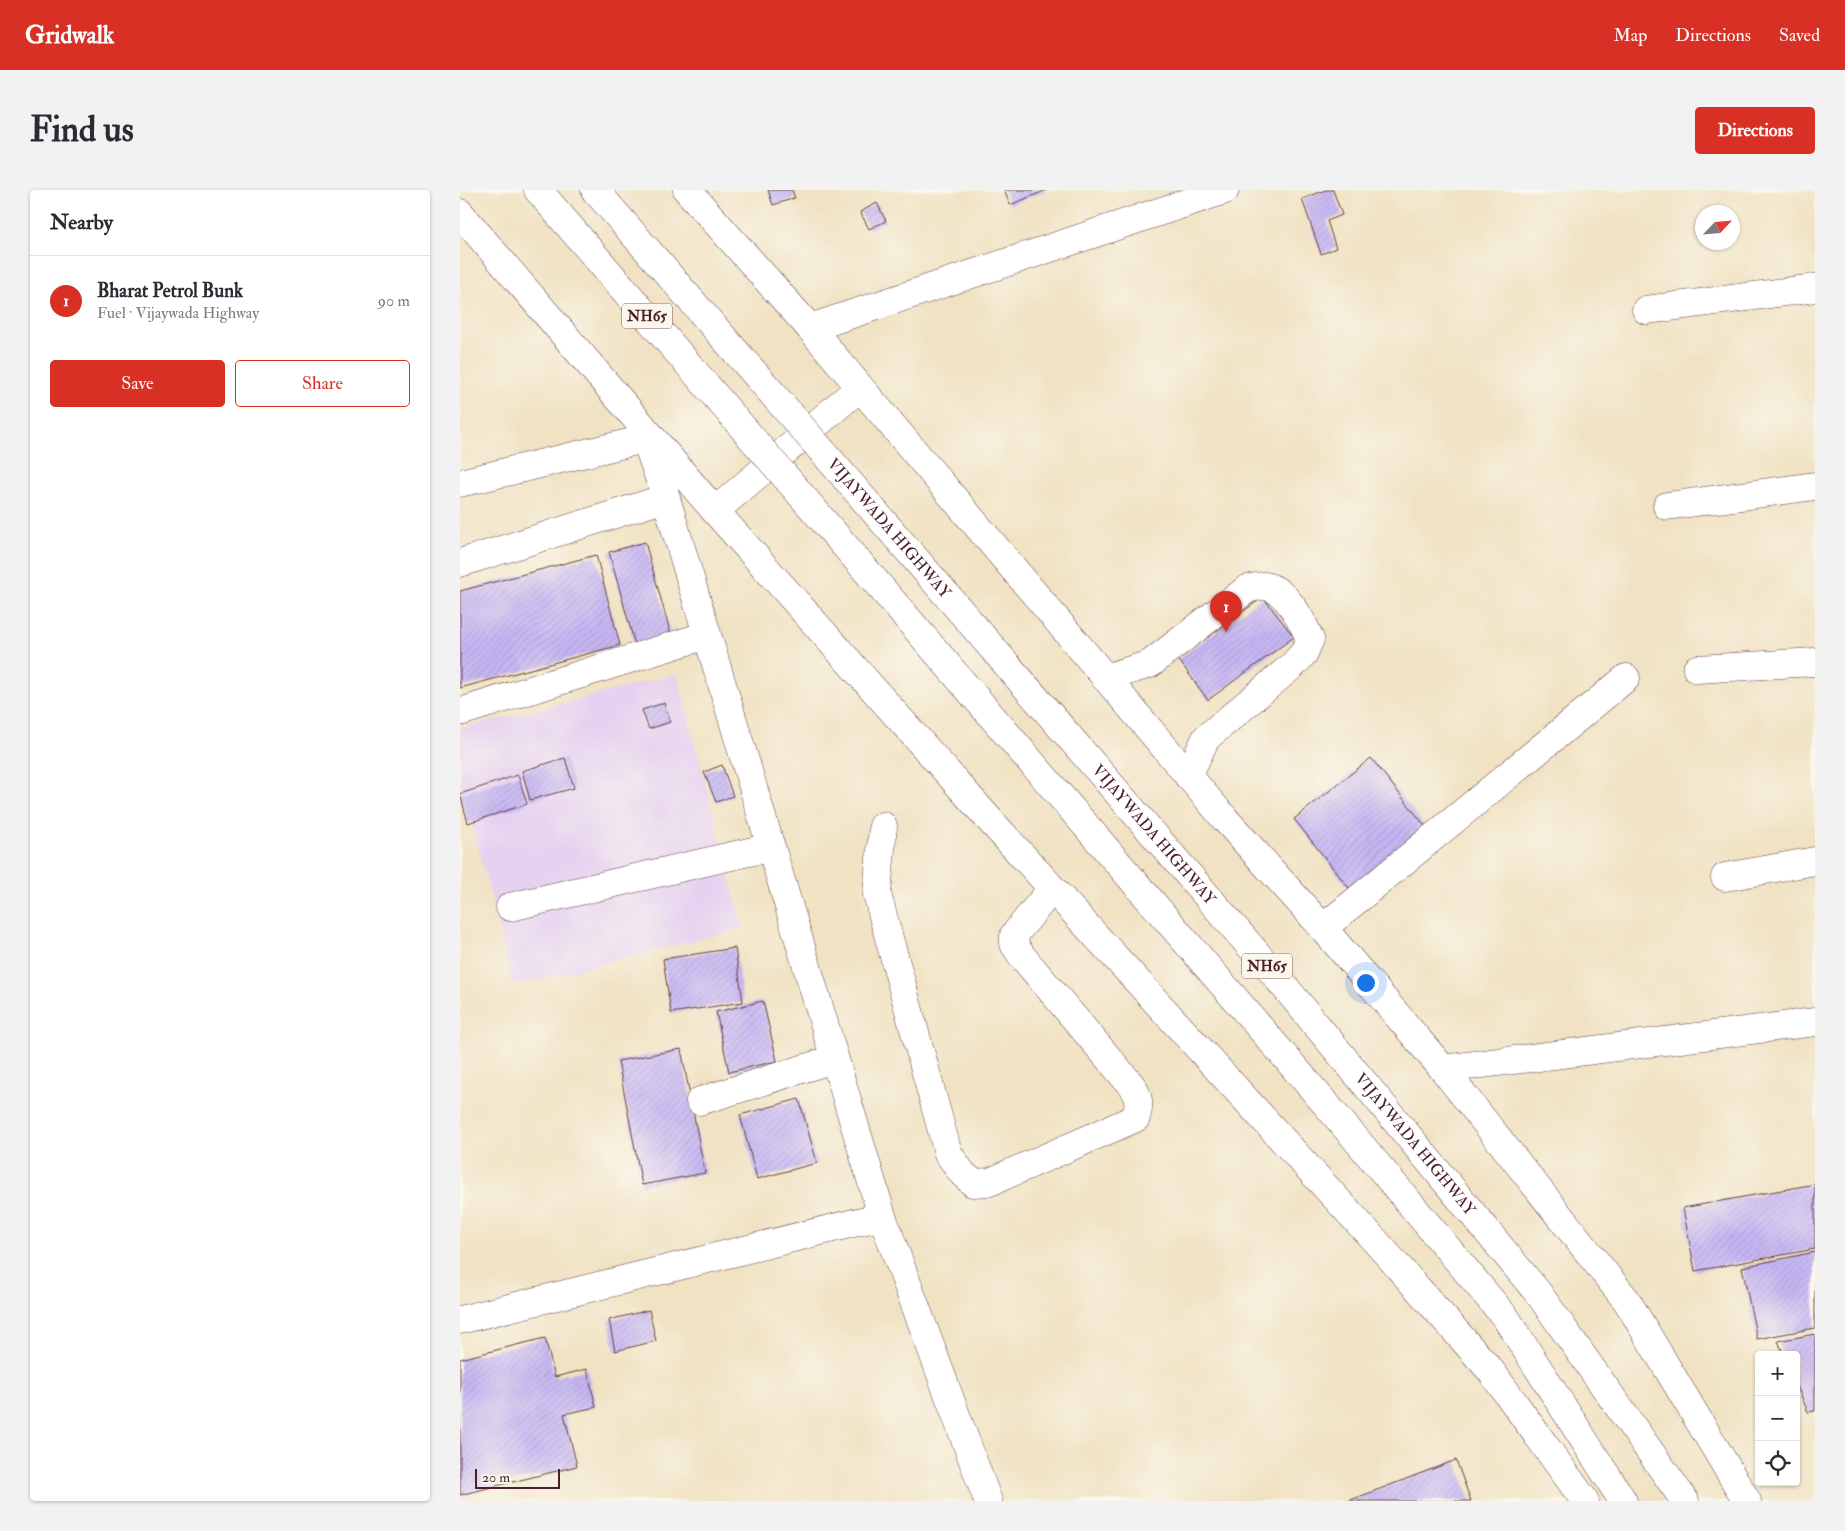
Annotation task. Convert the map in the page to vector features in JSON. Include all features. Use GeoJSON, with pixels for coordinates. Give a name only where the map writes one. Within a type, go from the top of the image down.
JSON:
{"type":"FeatureCollection","features":[{"type":"Feature","properties":{"kind":"main road","name":"NH65"},"geometry":{"type":"LineString","coordinates":[[538,190],[1355,1138],[1506,1318],[1624,1501]]}},
{"type":"Feature","properties":{"kind":"main road","name":"VIJAYWADA HIGHWAY"},"geometry":{"type":"LineString","coordinates":[[595,190],[1270,969],[1533,1287],[1685,1501]]}},
{"type":"Feature","properties":{"kind":"main road"},"geometry":{"type":"LineString","coordinates":[[687,190],[810,328],[1188,776],[1323,928],[1443,1069],[1627,1301],[1747,1501]]}},
{"type":"Feature","properties":{"kind":"main road"},"geometry":{"type":"LineString","coordinates":[[810,328],[1225,190]]}},
{"type":"Feature","properties":{"kind":"main road"},"geometry":{"type":"LineString","coordinates":[[460,212],[642,430],[1051,890],[1372,1236],[1484,1363],[1585,1501]]}},
{"type":"Feature","properties":{"kind":"main road"},"geometry":{"type":"LineString","coordinates":[[1646,310],[1815,288]]}},
{"type":"Feature","properties":{"kind":"main road"},"geometry":{"type":"LineString","coordinates":[[715,511],[859,388]]}},
{"type":"Feature","properties":{"kind":"main road"},"geometry":{"type":"LineString","coordinates":[[460,483],[642,430]]}},
{"type":"Feature","properties":{"kind":"main road"},"geometry":{"type":"LineString","coordinates":[[642,430],[666,498],[882,1216],[988,1501]]}},
{"type":"Feature","properties":{"kind":"main road"},"geometry":{"type":"LineString","coordinates":[[1667,506],[1815,486]]}},
{"type":"Feature","properties":{"kind":"main road"},"geometry":{"type":"LineString","coordinates":[[460,563],[666,498]]}},
{"type":"Feature","properties":{"kind":"main road"},"geometry":{"type":"LineString","coordinates":[[1105,678],[1150,664],[1247,589],[1265,585],[1278,591],[1302,620],[1310,639],[1304,653],[1292,666],[1206,738],[1188,776]]}},
{"type":"Feature","properties":{"kind":"main road"},"geometry":{"type":"LineString","coordinates":[[460,712],[707,635]]}},
{"type":"Feature","properties":{"kind":"main road"},"geometry":{"type":"LineString","coordinates":[[1697,669],[1815,662]]}},
{"type":"Feature","properties":{"kind":"main road"},"geometry":{"type":"LineString","coordinates":[[1323,928],[1626,678]]}},
{"type":"Feature","properties":{"kind":"main road"},"geometry":{"type":"LineString","coordinates":[[884,826],[877,894],[948,1153],[973,1183],[990,1182],[1136,1118],[1140,1107],[1132,1086],[1021,955],[1014,944],[1014,935],[1051,890]]}},
{"type":"Feature","properties":{"kind":"main road"},"geometry":{"type":"LineString","coordinates":[[510,907],[771,846]]}},
{"type":"Feature","properties":{"kind":"main road"},"geometry":{"type":"LineString","coordinates":[[1725,877],[1815,861]]}},
{"type":"Feature","properties":{"kind":"main road"},"geometry":{"type":"LineString","coordinates":[[1443,1069],[1815,1022]]}},
{"type":"Feature","properties":{"kind":"main road"},"geometry":{"type":"LineString","coordinates":[[700,1101],[834,1059]]}},
{"type":"Feature","properties":{"kind":"main road"},"geometry":{"type":"LineString","coordinates":[[460,1320],[882,1216]]}},
{"type":"Feature","properties":{"kind":"shaded area"},"geometry":{"type":"Polygon","coordinates":[[[677,674],[743,928],[514,986],[460,778],[460,729],[677,674]]]}},
{"type":"Feature","properties":{"kind":"building"},"geometry":{"type":"Polygon","coordinates":[[[768,190],[792,190],[795,198],[773,205],[768,190]]]}},
{"type":"Feature","properties":{"kind":"building"},"geometry":{"type":"Polygon","coordinates":[[[1004,190],[1047,190],[1010,205],[1004,190]]]}},
{"type":"Feature","properties":{"kind":"building"},"geometry":{"type":"Polygon","coordinates":[[[1326,190],[1333,190],[1342,215],[1327,221],[1336,248],[1321,254],[1302,199],[1326,190]]]}},
{"type":"Feature","properties":{"kind":"building"},"geometry":{"type":"Polygon","coordinates":[[[877,203],[886,221],[869,229],[860,212],[877,203]]]}},
{"type":"Feature","properties":{"kind":"building"},"geometry":{"type":"Polygon","coordinates":[[[645,542],[671,635],[635,645],[609,552],[645,542]]]}},
{"type":"Feature","properties":{"kind":"building"},"geometry":{"type":"Polygon","coordinates":[[[596,555],[620,645],[460,688],[460,591],[596,555]]]}},
{"type":"Feature","properties":{"kind":"building"},"geometry":{"type":"Polygon","coordinates":[[[1263,597],[1294,637],[1208,700],[1178,659],[1263,597]]]}},
{"type":"Feature","properties":{"kind":"building"},"geometry":{"type":"Polygon","coordinates":[[[664,703],[670,722],[649,729],[642,710],[664,703]]]}},
{"type":"Feature","properties":{"kind":"building"},"geometry":{"type":"Polygon","coordinates":[[[565,758],[574,788],[530,800],[522,771],[565,758]]]}},
{"type":"Feature","properties":{"kind":"building"},"geometry":{"type":"Polygon","coordinates":[[[1371,758],[1433,836],[1356,897],[1294,819],[1371,758]]]}},
{"type":"Feature","properties":{"kind":"building"},"geometry":{"type":"Polygon","coordinates":[[[722,765],[733,796],[716,802],[704,772],[722,765]]]}},
{"type":"Feature","properties":{"kind":"building"},"geometry":{"type":"Polygon","coordinates":[[[518,775],[527,804],[468,823],[460,794],[518,775]]]}},
{"type":"Feature","properties":{"kind":"building"},"geometry":{"type":"Polygon","coordinates":[[[735,948],[743,1002],[671,1013],[663,959],[735,948]]]}},
{"type":"Feature","properties":{"kind":"building"},"geometry":{"type":"Polygon","coordinates":[[[763,1001],[777,1061],[729,1072],[716,1012],[763,1001]]]}},
{"type":"Feature","properties":{"kind":"building"},"geometry":{"type":"Polygon","coordinates":[[[681,1049],[705,1173],[642,1185],[618,1061],[681,1049]]]}},
{"type":"Feature","properties":{"kind":"building"},"geometry":{"type":"Polygon","coordinates":[[[799,1099],[817,1163],[757,1179],[740,1115],[799,1099]]]}},
{"type":"Feature","properties":{"kind":"building"},"geometry":{"type":"Polygon","coordinates":[[[1815,1184],[1815,1249],[1695,1271],[1683,1208],[1815,1184]]]}},
{"type":"Feature","properties":{"kind":"building"},"geometry":{"type":"Polygon","coordinates":[[[1815,1252],[1815,1328],[1757,1339],[1742,1267],[1815,1252]]]}},
{"type":"Feature","properties":{"kind":"building"},"geometry":{"type":"Polygon","coordinates":[[[649,1310],[656,1341],[615,1351],[609,1320],[649,1310]]]}},
{"type":"Feature","properties":{"kind":"building"},"geometry":{"type":"Polygon","coordinates":[[[1815,1334],[1815,1411],[1808,1412],[1800,1393],[1800,1351],[1782,1351],[1778,1341],[1815,1334]]]}},
{"type":"Feature","properties":{"kind":"building"},"geometry":{"type":"Polygon","coordinates":[[[545,1338],[555,1377],[587,1369],[596,1407],[564,1414],[577,1466],[460,1495],[460,1359],[545,1338]]]}},
{"type":"Feature","properties":{"kind":"building"},"geometry":{"type":"Polygon","coordinates":[[[1456,1460],[1471,1501],[1348,1501],[1456,1460]]]}},
{"type":"Feature","properties":{"kind":"place","name":"Bharat Petrol Bunk"},"geometry":{"type":"Point","coordinates":[1226,632]}}]}
